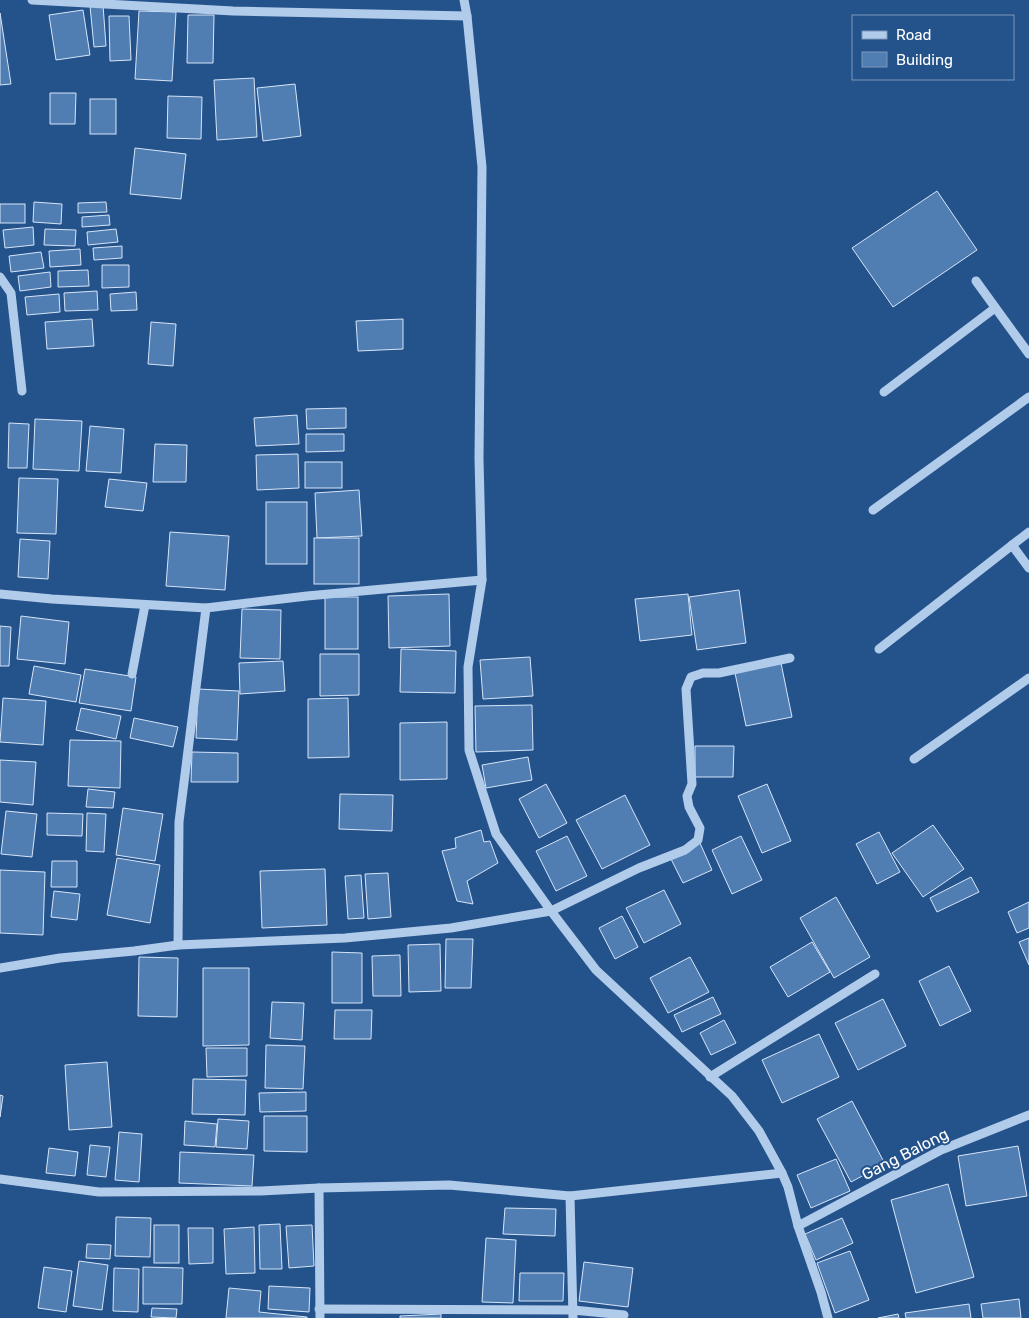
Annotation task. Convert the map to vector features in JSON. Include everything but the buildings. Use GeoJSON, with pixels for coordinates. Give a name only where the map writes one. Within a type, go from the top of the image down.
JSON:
{"type":"FeatureCollection","features":[{"type":"Feature","properties":{"kind":"street"},"geometry":{"type":"LineString","coordinates":[[32,0],[233,11],[467,16]]}},
{"type":"Feature","properties":{"kind":"street"},"geometry":{"type":"LineString","coordinates":[[464,0],[482,167],[479,459],[482,580],[468,668],[469,750],[496,834],[551,911],[596,970],[732,1096],[759,1131],[788,1187],[798,1226],[828,1318]]}},
{"type":"Feature","properties":{"kind":"street"},"geometry":{"type":"LineString","coordinates":[[0,277],[11,293],[22,391]]}},
{"type":"Feature","properties":{"kind":"street"},"geometry":{"type":"LineString","coordinates":[[976,281],[1029,354]]}},
{"type":"Feature","properties":{"kind":"street"},"geometry":{"type":"LineString","coordinates":[[884,392],[996,308]]}},
{"type":"Feature","properties":{"kind":"street"},"geometry":{"type":"LineString","coordinates":[[873,510],[1029,397]]}},
{"type":"Feature","properties":{"kind":"street"},"geometry":{"type":"LineString","coordinates":[[879,649],[1029,532]]}},
{"type":"Feature","properties":{"kind":"street"},"geometry":{"type":"LineString","coordinates":[[1012,545],[1029,568]]}},
{"type":"Feature","properties":{"kind":"street"},"geometry":{"type":"LineString","coordinates":[[0,594],[206,608],[307,596],[482,580]]}},
{"type":"Feature","properties":{"kind":"street"},"geometry":{"type":"LineString","coordinates":[[132,674],[145,605]]}},
{"type":"Feature","properties":{"kind":"street"},"geometry":{"type":"LineString","coordinates":[[178,944],[178,822],[206,608]]}},
{"type":"Feature","properties":{"kind":"street"},"geometry":{"type":"LineString","coordinates":[[0,968],[60,958],[134,951],[178,944],[344,938],[451,928],[551,911],[639,868],[685,850],[698,840],[700,828],[689,807],[687,796],[692,784],[686,690],[690,677],[703,673],[719,673],[790,658]]}},
{"type":"Feature","properties":{"kind":"street"},"geometry":{"type":"LineString","coordinates":[[914,759],[1029,678]]}},
{"type":"Feature","properties":{"kind":"street"},"geometry":{"type":"LineString","coordinates":[[710,1077],[875,974]]}},
{"type":"Feature","properties":{"kind":"street","name":"Gang Balong"},"geometry":{"type":"LineString","coordinates":[[798,1226],[941,1150],[1029,1115]]}},
{"type":"Feature","properties":{"kind":"street"},"geometry":{"type":"LineString","coordinates":[[0,1179],[99,1192],[261,1191],[449,1185],[570,1196],[782,1173]]}},
{"type":"Feature","properties":{"kind":"street"},"geometry":{"type":"LineString","coordinates":[[319,1188],[319,1313],[624,1315]]}},
{"type":"Feature","properties":{"kind":"street"},"geometry":{"type":"LineString","coordinates":[[570,1196],[573,1314]]}}]}
